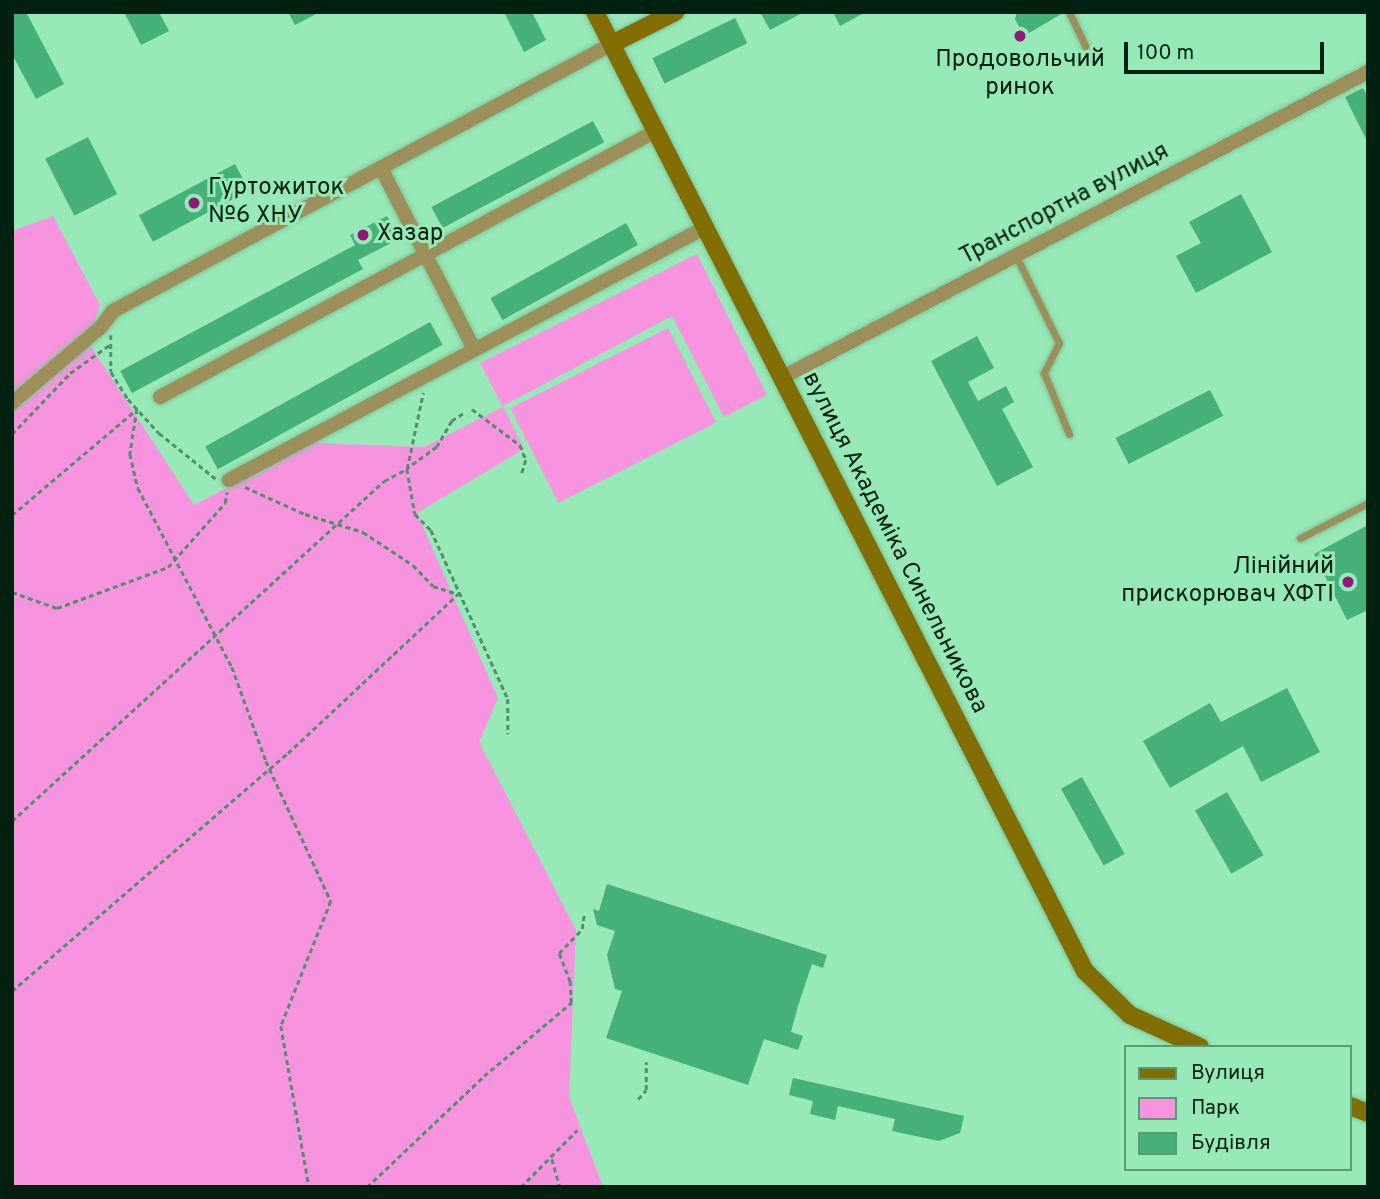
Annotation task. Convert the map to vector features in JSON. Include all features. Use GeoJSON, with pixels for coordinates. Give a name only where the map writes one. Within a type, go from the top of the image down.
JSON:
{"type":"FeatureCollection","features":[{"type":"Feature","properties":{"kind":"street","name":"вулиця Академіка Синельникова"},"geometry":{"type":"LineString","coordinates":[[595,12],[1085,971],[1130,1015],[1196,1045]]}},
{"type":"Feature","properties":{"kind":"street"},"geometry":{"type":"LineString","coordinates":[[12,403],[101,327],[113,311],[675,12]]}},
{"type":"Feature","properties":{"kind":"street","name":"Транспортна вулиця"},"geometry":{"type":"LineString","coordinates":[[783,377],[1368,72]]}},
{"type":"Feature","properties":{"kind":"street"},"geometry":{"type":"LineString","coordinates":[[160,397],[656,131]]}},
{"type":"Feature","properties":{"kind":"street"},"geometry":{"type":"LineString","coordinates":[[381,168],[474,349]]}},
{"type":"Feature","properties":{"kind":"street"},"geometry":{"type":"LineString","coordinates":[[229,480],[706,227]]}},
{"type":"Feature","properties":{"kind":"lane"},"geometry":{"type":"LineString","coordinates":[[1069,12],[1089,54]]}},
{"type":"Feature","properties":{"kind":"lane"},"geometry":{"type":"LineString","coordinates":[[1016,256],[1059,343],[1044,373],[1069,434]]}},
{"type":"Feature","properties":{"kind":"lane"},"geometry":{"type":"LineString","coordinates":[[1300,538],[1368,503]]}},
{"type":"Feature","properties":{"kind":"path"},"geometry":{"type":"LineString","coordinates":[[12,433],[70,373],[111,344]]}},
{"type":"Feature","properties":{"kind":"path"},"geometry":{"type":"LineString","coordinates":[[441,368],[422,394],[407,469],[415,514],[431,530],[508,699],[508,734]]}},
{"type":"Feature","properties":{"kind":"path"},"geometry":{"type":"LineString","coordinates":[[12,515],[137,409],[130,454],[138,488],[216,636],[269,768],[331,901],[281,1026],[309,1187]]}},
{"type":"Feature","properties":{"kind":"path"},"geometry":{"type":"LineString","coordinates":[[472,409],[520,445],[526,460],[522,473]]}},
{"type":"Feature","properties":{"kind":"path"},"geometry":{"type":"LineString","coordinates":[[12,821],[384,481],[407,469],[437,447],[452,421],[463,414]]}},
{"type":"Feature","properties":{"kind":"path"},"geometry":{"type":"LineString","coordinates":[[12,592],[57,608],[147,575],[176,559],[225,503],[229,480]]}},
{"type":"Feature","properties":{"kind":"path"},"geometry":{"type":"LineString","coordinates":[[12,991],[269,768],[458,594]]}},
{"type":"Feature","properties":{"kind":"path"},"geometry":{"type":"LineString","coordinates":[[367,1187],[484,1076],[570,1003],[570,982],[559,953],[582,929],[584,915]]}},
{"type":"Feature","properties":{"kind":"path"},"geometry":{"type":"LineString","coordinates":[[638,1099],[646,1090],[646,1062]]}},
{"type":"Feature","properties":{"kind":"path"},"geometry":{"type":"LineString","coordinates":[[521,1187],[552,1159],[577,1130]]}},
{"type":"Feature","properties":{"kind":"path"},"geometry":{"type":"LineString","coordinates":[[552,1159],[560,1187]]}},
{"type":"Feature","properties":{"kind":"green space"},"geometry":{"type":"Polygon","coordinates":[[[53,216],[100,305],[88,342],[194,505],[313,443],[424,447],[503,407],[480,363],[697,254],[767,395],[724,417],[672,316],[503,406],[524,449],[417,513],[498,698],[479,742],[576,930],[569,1097],[603,1187],[12,1187],[12,231],[53,216]]]}},
{"type":"Feature","properties":{"kind":"green space"},"geometry":{"type":"Polygon","coordinates":[[[668,328],[716,422],[558,503],[510,408],[668,328]]]}},
{"type":"Feature","properties":{"kind":"building"},"geometry":{"type":"Polygon","coordinates":[[[12,12],[27,14],[64,84],[36,99],[12,54],[12,12]]]}},
{"type":"Feature","properties":{"kind":"building"},"geometry":{"type":"Polygon","coordinates":[[[124,12],[159,12],[169,31],[141,45],[124,12]]]}},
{"type":"Feature","properties":{"kind":"building"},"geometry":{"type":"Polygon","coordinates":[[[288,12],[320,12],[295,25],[288,12]]]}},
{"type":"Feature","properties":{"kind":"building"},"geometry":{"type":"Polygon","coordinates":[[[504,12],[532,12],[546,40],[524,52],[504,12]]]}},
{"type":"Feature","properties":{"kind":"building"},"geometry":{"type":"Polygon","coordinates":[[[760,12],[804,12],[770,30],[760,12]]]}},
{"type":"Feature","properties":{"kind":"building"},"geometry":{"type":"Polygon","coordinates":[[[833,12],[866,12],[840,26],[833,12]]]}},
{"type":"Feature","properties":{"kind":"building"},"geometry":{"type":"Polygon","coordinates":[[[1017,12],[1063,13],[1024,36],[1015,19],[1017,12]]]}},
{"type":"Feature","properties":{"kind":"building"},"geometry":{"type":"Polygon","coordinates":[[[735,18],[747,43],[665,83],[652,58],[735,18]]]}},
{"type":"Feature","properties":{"kind":"building"},"geometry":{"type":"Polygon","coordinates":[[[1363,88],[1368,97],[1368,143],[1345,97],[1363,88]]]}},
{"type":"Feature","properties":{"kind":"building"},"geometry":{"type":"Polygon","coordinates":[[[593,121],[604,142],[443,228],[431,207],[593,121]]]}},
{"type":"Feature","properties":{"kind":"building"},"geometry":{"type":"Polygon","coordinates":[[[88,137],[117,194],[74,216],[45,159],[88,137]]]}},
{"type":"Feature","properties":{"kind":"building","name":"Гуртожиток №6 ХНУ"},"geometry":{"type":"Polygon","coordinates":[[[235,164],[249,190],[153,242],[139,215],[235,164]]]}},
{"type":"Feature","properties":{"kind":"building"},"geometry":{"type":"Polygon","coordinates":[[[1241,194],[1272,252],[1196,293],[1176,256],[1201,243],[1189,222],[1241,194]]]}},
{"type":"Feature","properties":{"kind":"building"},"geometry":{"type":"Polygon","coordinates":[[[387,216],[399,239],[358,260],[363,269],[132,393],[120,371],[355,245],[350,235],[387,216]]]}},
{"type":"Feature","properties":{"kind":"building"},"geometry":{"type":"Polygon","coordinates":[[[626,223],[638,245],[503,320],[490,298],[626,223]]]}},
{"type":"Feature","properties":{"kind":"building"},"geometry":{"type":"Polygon","coordinates":[[[430,322],[443,345],[218,469],[205,447],[430,322]]]}},
{"type":"Feature","properties":{"kind":"building"},"geometry":{"type":"Polygon","coordinates":[[[977,336],[994,368],[968,382],[978,401],[1006,386],[1014,402],[1002,409],[1033,467],[997,486],[931,361],[977,336]]]}},
{"type":"Feature","properties":{"kind":"building"},"geometry":{"type":"Polygon","coordinates":[[[1210,390],[1223,416],[1129,464],[1116,438],[1210,390]]]}},
{"type":"Feature","properties":{"kind":"building","name":"Лінійний прискорювач ХФТІ"},"geometry":{"type":"Polygon","coordinates":[[[1368,525],[1368,610],[1347,620],[1314,554],[1368,525]]]}},
{"type":"Feature","properties":{"kind":"building"},"geometry":{"type":"Polygon","coordinates":[[[1287,688],[1320,752],[1261,782],[1243,746],[1170,788],[1143,741],[1210,703],[1221,722],[1287,688]]]}},
{"type":"Feature","properties":{"kind":"building"},"geometry":{"type":"Polygon","coordinates":[[[1082,777],[1125,854],[1104,866],[1061,789],[1082,777]]]}},
{"type":"Feature","properties":{"kind":"building"},"geometry":{"type":"Polygon","coordinates":[[[1227,792],[1264,855],[1231,874],[1195,810],[1227,792]]]}},
{"type":"Feature","properties":{"kind":"building"},"geometry":{"type":"Polygon","coordinates":[[[607,884],[827,955],[823,968],[812,964],[798,1006],[791,1032],[803,1036],[798,1050],[764,1039],[748,1085],[606,1038],[622,991],[615,989],[607,955],[615,931],[597,925],[593,909],[599,911],[607,884]]]}},
{"type":"Feature","properties":{"kind":"building"},"geometry":{"type":"Polygon","coordinates":[[[793,1078],[964,1116],[960,1133],[939,1141],[892,1131],[895,1119],[838,1106],[835,1120],[810,1114],[813,1101],[789,1095],[793,1078]]]}},
{"type":"Feature","properties":{"kind":"place","name":"Продовольчий ринок"},"geometry":{"type":"Point","coordinates":[1020,36]}},
{"type":"Feature","properties":{"kind":"place","name":"Гуртожиток №6 ХНУ"},"geometry":{"type":"Point","coordinates":[194,203]}},
{"type":"Feature","properties":{"kind":"place","name":"Хазар"},"geometry":{"type":"Point","coordinates":[363,235]}},
{"type":"Feature","properties":{"kind":"place","name":"Лінійний прискорювач ХФТІ"},"geometry":{"type":"Point","coordinates":[1348,582]}}]}
